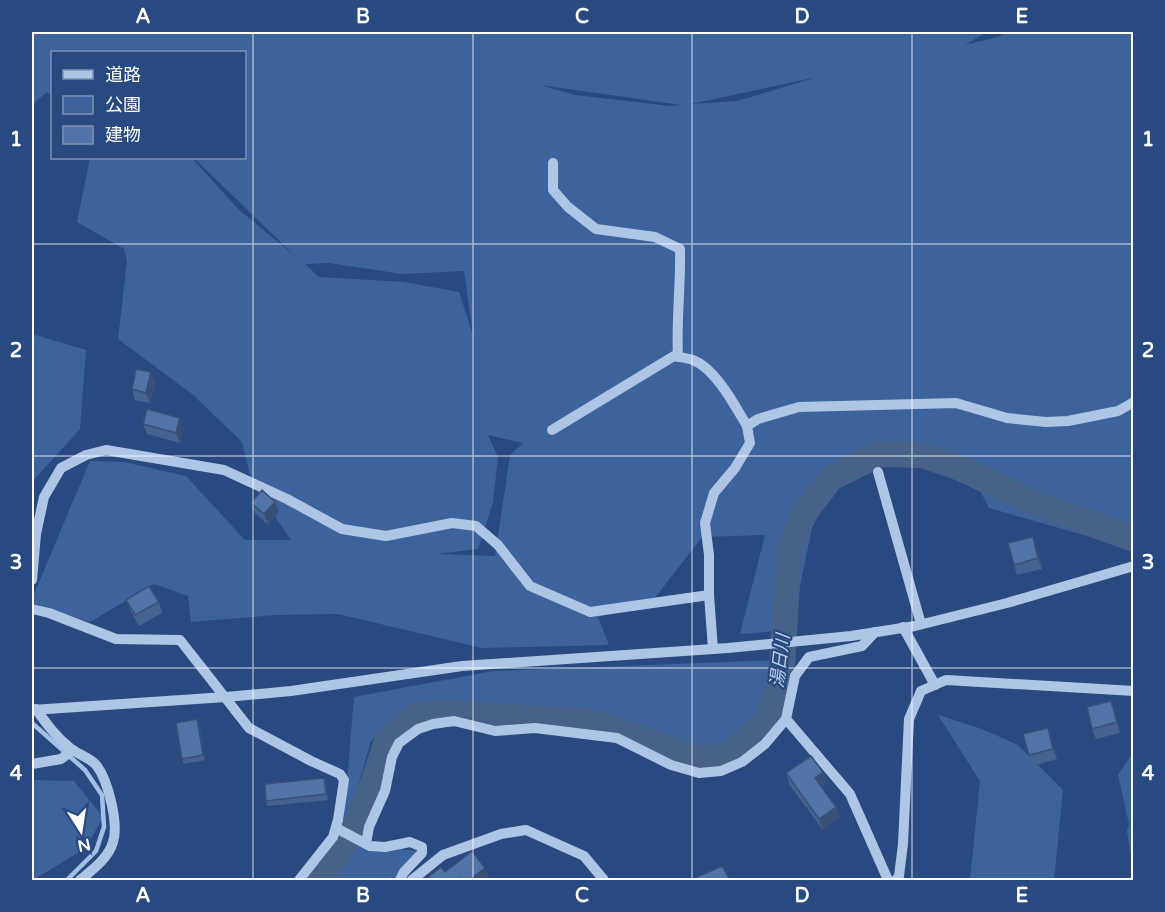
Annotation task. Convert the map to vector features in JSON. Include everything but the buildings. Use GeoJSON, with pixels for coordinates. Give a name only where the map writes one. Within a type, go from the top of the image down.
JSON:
{"type":"FeatureCollection","features":[{"type":"Feature","properties":{"kind":"street"},"geometry":{"type":"LineString","coordinates":[[553,163],[553,190],[568,207],[596,229],[655,237],[680,249],[681,272],[676,330],[678,357]]}},
{"type":"Feature","properties":{"kind":"street"},"geometry":{"type":"LineString","coordinates":[[552,430],[674,356],[694,360],[712,375],[732,400],[747,426],[750,443],[735,468],[714,493],[705,523],[710,555],[709,595],[714,649]]}},
{"type":"Feature","properties":{"kind":"street"},"geometry":{"type":"LineString","coordinates":[[747,426],[758,418],[799,407],[956,403],[1007,418],[1047,422],[1068,421],[1118,411],[1134,402]]}},
{"type":"Feature","properties":{"kind":"street"},"geometry":{"type":"LineString","coordinates":[[32,580],[36,534],[44,497],[61,468],[86,455],[106,450],[224,470],[287,499],[342,529],[386,536],[452,523],[476,526],[498,545],[530,586],[590,612],[709,595]]}},
{"type":"Feature","properties":{"kind":"street"},"geometry":{"type":"LineString","coordinates":[[878,472],[921,624]]}},
{"type":"Feature","properties":{"kind":"street"},"geometry":{"type":"LineString","coordinates":[[34,709],[226,697],[291,691],[462,666],[728,648],[851,636],[921,624],[1006,603],[1134,566]]}},
{"type":"Feature","properties":{"kind":"street"},"geometry":{"type":"LineString","coordinates":[[32,609],[49,613],[116,639],[180,640],[249,728],[340,774],[344,780],[333,837],[299,880]]}},
{"type":"Feature","properties":{"kind":"street"},"geometry":{"type":"LineString","coordinates":[[903,627],[935,685]]}},
{"type":"Feature","properties":{"kind":"street"},"geometry":{"type":"LineString","coordinates":[[366,844],[369,827],[385,791],[392,757],[399,743],[418,729],[433,724],[454,722],[495,731],[535,728],[617,738],[671,765],[699,773],[721,771],[742,762],[765,744],[786,719],[795,676],[809,657],[862,646],[875,632]]}},
{"type":"Feature","properties":{"kind":"street"},"geometry":{"type":"LineString","coordinates":[[896,880],[899,876],[903,844],[909,719],[921,692],[946,680],[1134,691]]}},
{"type":"Feature","properties":{"kind":"street"},"geometry":{"type":"LineString","coordinates":[[34,709],[49,728],[73,750],[96,764],[105,782],[114,813],[114,841],[102,861],[80,880]]}},
{"type":"Feature","properties":{"kind":"street"},"geometry":{"type":"LineString","coordinates":[[786,719],[849,794],[888,880]]}},
{"type":"Feature","properties":{"kind":"street"},"geometry":{"type":"LineString","coordinates":[[32,764],[61,759],[73,750]]}},
{"type":"Feature","properties":{"kind":"street"},"geometry":{"type":"LineString","coordinates":[[336,828],[366,844],[385,847],[410,842],[422,847],[422,853],[404,872],[400,880]]}},
{"type":"Feature","properties":{"kind":"street"},"geometry":{"type":"LineString","coordinates":[[412,880],[443,855],[501,834],[526,830],[584,856],[604,880]]}},
{"type":"Feature","properties":{"kind":"green space"},"geometry":{"type":"Polygon","coordinates":[[[32,32],[987,32],[965,45],[998,37],[1006,32],[1133,32],[1133,549],[989,508],[974,479],[879,454],[841,473],[812,528],[791,630],[740,634],[765,535],[702,537],[651,603],[598,617],[609,645],[482,648],[338,614],[276,615],[191,622],[188,596],[154,584],[90,622],[32,603],[90,461],[124,462],[186,476],[245,540],[291,540],[252,483],[242,442],[192,394],[118,339],[127,261],[124,249],[77,222],[90,159],[193,159],[238,209],[295,256],[195,159],[246,159],[246,51],[51,51],[51,96],[47,92],[32,105],[32,32]],[[814,78],[691,104],[737,101],[814,78]],[[540,85],[575,95],[670,106],[681,105],[540,85]],[[329,263],[305,264],[319,277],[404,282],[459,292],[473,335],[464,271],[402,274],[329,263]],[[488,435],[498,457],[493,503],[478,549],[437,554],[495,556],[510,455],[523,443],[488,435]]]}},
{"type":"Feature","properties":{"kind":"green space"},"geometry":{"type":"Polygon","coordinates":[[[32,334],[86,350],[80,429],[32,482],[32,334]]]}},
{"type":"Feature","properties":{"kind":"green space"},"geometry":{"type":"Polygon","coordinates":[[[774,660],[763,704],[739,738],[698,754],[658,736],[588,714],[458,702],[410,703],[371,741],[347,824],[344,818],[354,697],[493,671],[774,660]]]}},
{"type":"Feature","properties":{"kind":"green space"},"geometry":{"type":"Polygon","coordinates":[[[938,715],[982,729],[1018,745],[1063,790],[1054,880],[970,880],[980,781],[938,715]]]}},
{"type":"Feature","properties":{"kind":"green space"},"geometry":{"type":"Polygon","coordinates":[[[1133,752],[1133,869],[1127,831],[1129,824],[1118,775],[1133,752]]]}},
{"type":"Feature","properties":{"kind":"green space"},"geometry":{"type":"Polygon","coordinates":[[[32,780],[74,781],[103,817],[86,848],[33,880],[32,879],[32,780]]]}},
{"type":"Feature","properties":{"kind":"green space"},"geometry":{"type":"Polygon","coordinates":[[[350,843],[417,851],[401,880],[311,880],[350,843]]]}},
{"type":"Feature","properties":{"kind":"waterway","name":"湯日川"},"geometry":{"type":"LineString","coordinates":[[319,880],[330,868],[358,820],[387,741],[416,715],[453,713],[595,722],[700,760],[732,752],[764,723],[781,683],[789,549],[805,512],[831,478],[879,454],[923,455],[960,468],[1035,503],[1134,539]]}},
{"type":"Feature","properties":{"kind":"waterway"},"geometry":{"type":"LineString","coordinates":[[32,723],[85,770],[102,795],[104,827],[96,851],[67,880]]}}]}
